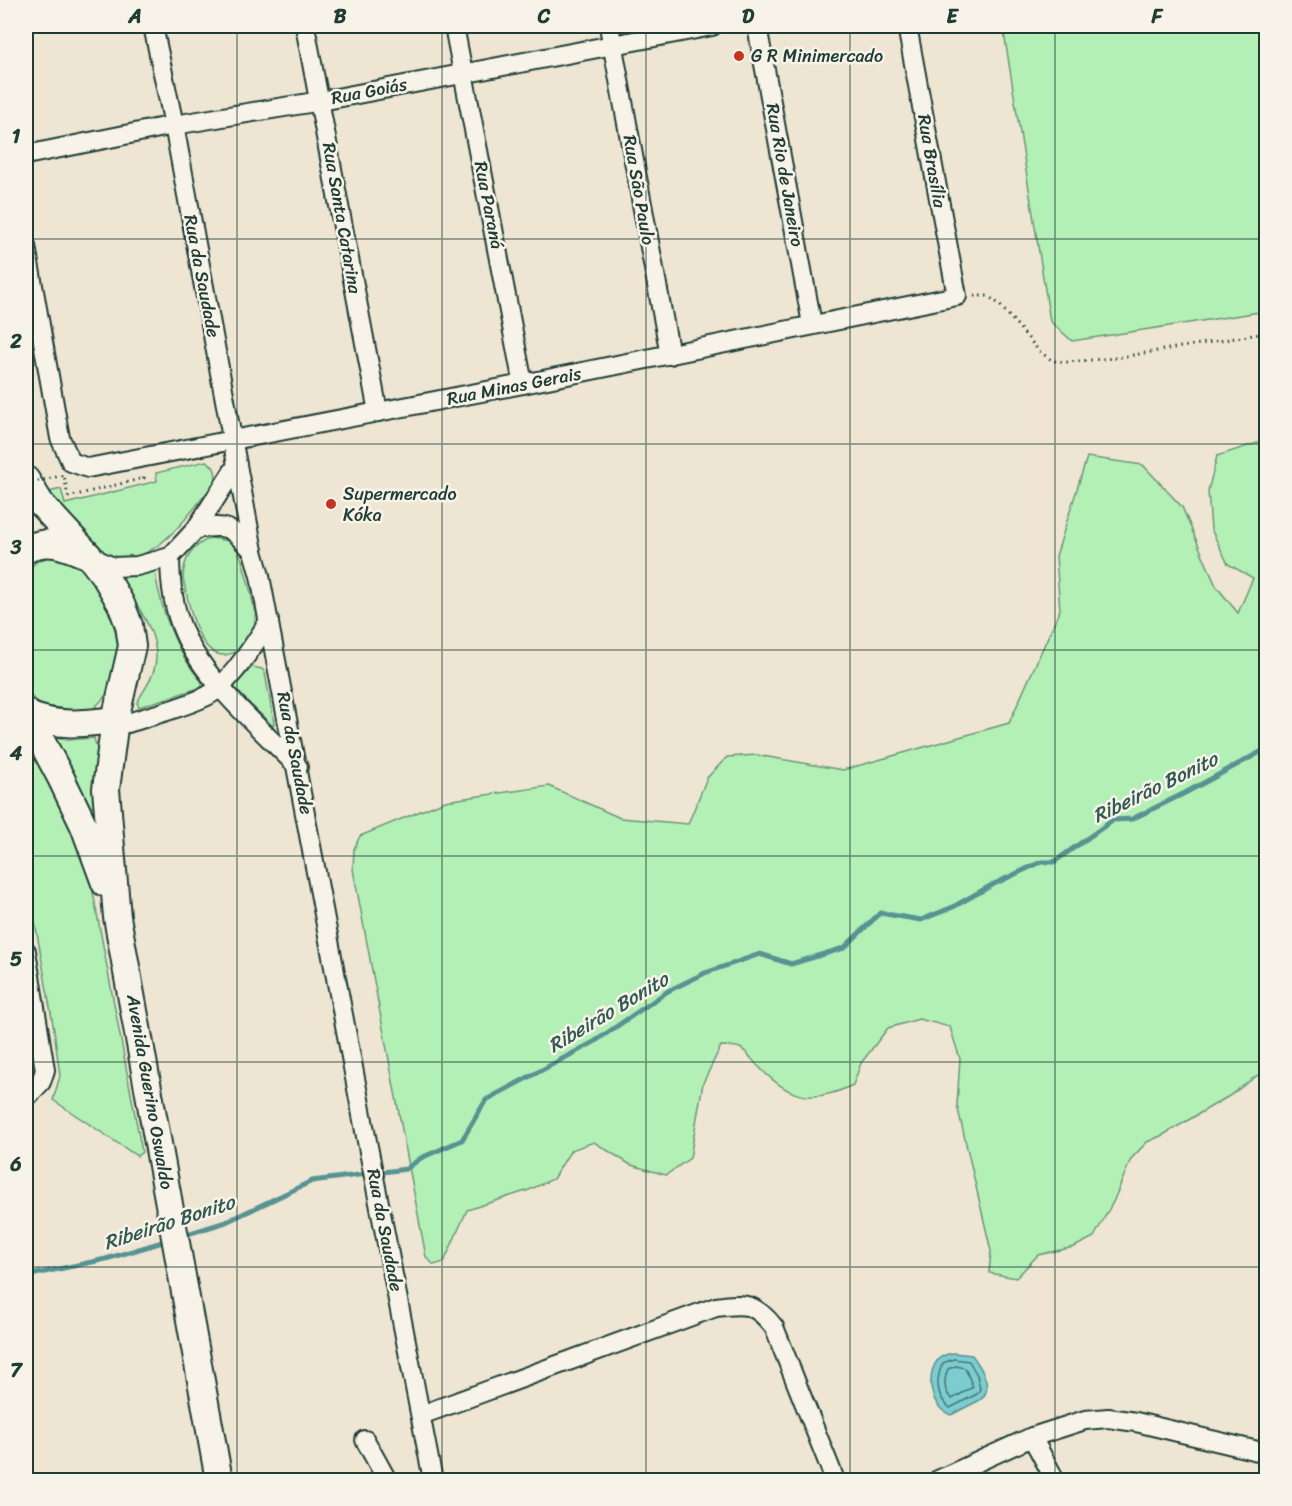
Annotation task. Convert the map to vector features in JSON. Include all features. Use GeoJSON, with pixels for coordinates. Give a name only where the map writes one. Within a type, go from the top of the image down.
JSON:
{"type":"FeatureCollection","features":[{"type":"Feature","properties":{"kind":"main road","name":"Avenida Guerino Oswaldo"},"geometry":{"type":"LineString","coordinates":[[26,482],[41,504],[90,557],[106,578],[121,604],[129,625],[132,646],[115,720],[106,789],[117,917],[219,1480]]}},
{"type":"Feature","properties":{"kind":"main road"},"geometry":{"type":"LineString","coordinates":[[26,550],[42,543],[58,543],[90,557]]}},
{"type":"Feature","properties":{"kind":"main road","name":"Avenida Guerino Oswaldo"},"geometry":{"type":"LineString","coordinates":[[26,714],[84,826],[117,917]]}},
{"type":"Feature","properties":{"kind":"main road"},"geometry":{"type":"LineString","coordinates":[[26,714],[42,720],[78,725],[115,720]]}},
{"type":"Feature","properties":{"kind":"street","name":"Rua da Saudade"},"geometry":{"type":"LineString","coordinates":[[153,26],[174,125],[237,465],[298,767],[365,1131],[434,1480]]}},
{"type":"Feature","properties":{"kind":"street","name":"Rua Santa Catarina"},"geometry":{"type":"LineString","coordinates":[[305,26],[378,412]]}},
{"type":"Feature","properties":{"kind":"street","name":"Rua Paraná"},"geometry":{"type":"LineString","coordinates":[[454,26],[523,384]]}},
{"type":"Feature","properties":{"kind":"street","name":"Rua São Paulo"},"geometry":{"type":"LineString","coordinates":[[609,26],[670,355]]}},
{"type":"Feature","properties":{"kind":"street","name":"Rua Goiás"},"geometry":{"type":"LineString","coordinates":[[26,155],[174,125],[321,101],[712,26]]}},
{"type":"Feature","properties":{"kind":"street","name":"Rua Rio de Janeiro"},"geometry":{"type":"LineString","coordinates":[[757,26],[812,324]]}},
{"type":"Feature","properties":{"kind":"street","name":"Rua Brasília"},"geometry":{"type":"LineString","coordinates":[[908,26],[957,296]]}},
{"type":"Feature","properties":{"kind":"street","name":"Rua Minas Gerais"},"geometry":{"type":"LineString","coordinates":[[26,246],[60,438],[71,462],[88,468],[670,355],[957,296]]}},
{"type":"Feature","properties":{"kind":"street"},"geometry":{"type":"LineString","coordinates":[[90,557],[113,567],[137,566],[170,556],[196,529],[237,465]]}},
{"type":"Feature","properties":{"kind":"street"},"geometry":{"type":"LineString","coordinates":[[196,529],[218,526],[232,529],[254,551]]}},
{"type":"Feature","properties":{"kind":"street"},"geometry":{"type":"LineString","coordinates":[[170,556],[170,585],[184,635],[204,667],[220,686],[298,767]]}},
{"type":"Feature","properties":{"kind":"street"},"geometry":{"type":"LineString","coordinates":[[115,720],[128,723],[208,695],[220,686],[254,647],[269,621]]}},
{"type":"Feature","properties":{"kind":"street"},"geometry":{"type":"LineString","coordinates":[[26,951],[45,1070],[41,1082],[27,1097]]}},
{"type":"Feature","properties":{"kind":"street"},"geometry":{"type":"LineString","coordinates":[[421,1415],[716,1307],[734,1304],[751,1306],[763,1312],[774,1327],[835,1480]]}},
{"type":"Feature","properties":{"kind":"street"},"geometry":{"type":"LineString","coordinates":[[938,1480],[1032,1437],[1085,1420],[1108,1418],[1136,1422],[1266,1454]]}},
{"type":"Feature","properties":{"kind":"street"},"geometry":{"type":"LineString","coordinates":[[1032,1437],[1055,1480]]}},
{"type":"Feature","properties":{"kind":"street"},"geometry":{"type":"LineString","coordinates":[[365,1440],[387,1480]]}},
{"type":"Feature","properties":{"kind":"path"},"geometry":{"type":"LineString","coordinates":[[957,296],[988,296],[994,300],[1010,315],[1040,352],[1053,361],[1115,358],[1266,333]]}},
{"type":"Feature","properties":{"kind":"path"},"geometry":{"type":"LineString","coordinates":[[26,482],[63,476],[68,497],[144,478]]}},
{"type":"Feature","properties":{"kind":"green space"},"geometry":{"type":"Polygon","coordinates":[[[1003,26],[1266,26],[1266,311],[1072,341],[1050,321],[1003,26]]]}},
{"type":"Feature","properties":{"kind":"green space"},"geometry":{"type":"Polygon","coordinates":[[[1266,440],[1266,1069],[1229,1096],[1147,1142],[1131,1159],[1114,1200],[1094,1237],[1074,1247],[1038,1255],[1016,1278],[989,1273],[991,1251],[957,1105],[960,1059],[950,1027],[919,1019],[888,1028],[861,1063],[853,1085],[826,1095],[803,1096],[782,1087],[743,1050],[721,1046],[703,1083],[690,1158],[666,1175],[631,1165],[594,1142],[571,1150],[553,1179],[529,1190],[467,1210],[444,1262],[434,1265],[426,1257],[353,869],[354,849],[360,836],[445,801],[549,786],[620,818],[688,824],[707,778],[727,757],[757,755],[843,770],[1009,723],[1060,610],[1056,556],[1087,457],[1143,465],[1182,507],[1216,586],[1238,613],[1253,578],[1228,564],[1211,529],[1208,491],[1217,456],[1266,440]]]}},
{"type":"Feature","properties":{"kind":"green space"},"geometry":{"type":"Polygon","coordinates":[[[206,461],[214,469],[216,481],[178,527],[163,541],[147,552],[130,558],[112,556],[94,546],[42,494],[61,489],[65,504],[157,481],[156,473],[206,461]]]}},
{"type":"Feature","properties":{"kind":"green space"},"geometry":{"type":"Polygon","coordinates":[[[211,538],[229,541],[238,551],[255,612],[255,623],[247,642],[238,651],[225,655],[215,653],[207,647],[201,637],[195,626],[183,579],[183,572],[190,554],[211,538]]]}},
{"type":"Feature","properties":{"kind":"green space"},"geometry":{"type":"Polygon","coordinates":[[[49,557],[71,561],[85,572],[104,600],[115,630],[118,645],[116,676],[110,690],[98,705],[81,715],[46,708],[34,700],[26,690],[26,571],[38,561],[49,557]]]}},
{"type":"Feature","properties":{"kind":"green space"},"geometry":{"type":"Polygon","coordinates":[[[155,572],[161,601],[171,630],[185,658],[202,682],[202,687],[139,707],[137,703],[154,670],[155,645],[146,620],[118,575],[155,572]]]}},
{"type":"Feature","properties":{"kind":"green space"},"geometry":{"type":"Polygon","coordinates":[[[252,667],[262,669],[265,673],[273,726],[235,690],[235,686],[252,667]]]}},
{"type":"Feature","properties":{"kind":"green space"},"geometry":{"type":"Polygon","coordinates":[[[54,737],[66,740],[94,738],[97,749],[97,817],[92,819],[54,737]]]}},
{"type":"Feature","properties":{"kind":"green space"},"geometry":{"type":"Polygon","coordinates":[[[26,740],[78,836],[92,887],[142,1152],[137,1156],[53,1100],[60,1076],[26,871],[26,740]]]}},
{"type":"Feature","properties":{"kind":"water"},"geometry":{"type":"Polygon","coordinates":[[[947,1354],[972,1355],[985,1378],[986,1390],[980,1400],[951,1415],[944,1412],[935,1399],[932,1392],[931,1375],[937,1361],[947,1354]]]}},
{"type":"Feature","properties":{"kind":"waterway","name":"Ribeirão Bonito"},"geometry":{"type":"LineString","coordinates":[[181,1236],[226,1222],[312,1181],[406,1169],[421,1158],[462,1140],[486,1100],[594,1042],[668,991],[705,973],[760,954],[791,964],[844,948],[880,913],[921,920],[953,907],[992,885],[1041,862],[1054,862],[1113,820],[1132,819],[1266,749]]}},
{"type":"Feature","properties":{"kind":"waterway","name":"Ribeirão Bonito"},"geometry":{"type":"LineString","coordinates":[[26,1276],[106,1259],[169,1240]]}},
{"type":"Feature","properties":{"kind":"place","name":"G R Minimercado"},"geometry":{"type":"Point","coordinates":[739,56]}},
{"type":"Feature","properties":{"kind":"place","name":"Supermercado Kóka"},"geometry":{"type":"Point","coordinates":[331,504]}}]}
